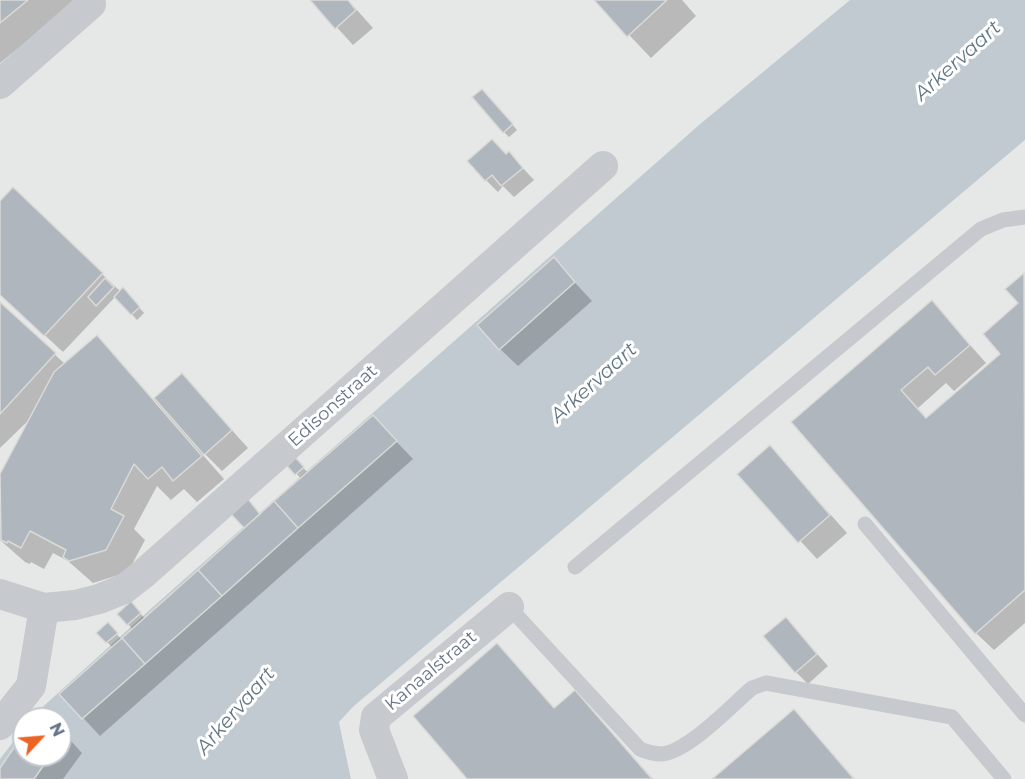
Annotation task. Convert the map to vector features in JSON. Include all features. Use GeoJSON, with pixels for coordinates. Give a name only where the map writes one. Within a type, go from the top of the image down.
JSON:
{"type":"FeatureCollection","features":[{"type":"Feature","properties":{"kind":"street"},"geometry":{"type":"LineString","coordinates":[[0,84],[94,2]]}},
{"type":"Feature","properties":{"kind":"street","name":"Edisonstraat"},"geometry":{"type":"LineString","coordinates":[[0,594],[44,608],[75,605],[124,589],[603,166]]}},
{"type":"Feature","properties":{"kind":"street","name":"Kanaalstraat"},"geometry":{"type":"LineString","coordinates":[[393,779],[374,730],[376,717],[509,607]]}},
{"type":"Feature","properties":{"kind":"street"},"geometry":{"type":"LineString","coordinates":[[0,725],[31,686],[44,608]]}},
{"type":"Feature","properties":{"kind":"lane"},"geometry":{"type":"LineString","coordinates":[[575,567],[981,229],[1003,220],[1025,217]]}},
{"type":"Feature","properties":{"kind":"lane"},"geometry":{"type":"LineString","coordinates":[[865,524],[1025,715]]}},
{"type":"Feature","properties":{"kind":"lane"},"geometry":{"type":"LineString","coordinates":[[509,607],[640,749],[648,752],[662,754],[682,747],[752,688],[766,683],[952,717],[1004,779]]}},
{"type":"Feature","properties":{"kind":"shaded area"},"geometry":{"type":"Polygon","coordinates":[[[0,0],[921,0],[72,709],[72,707],[12,707],[12,767],[0,779],[0,0]]]}},
{"type":"Feature","properties":{"kind":"shaded area"},"geometry":{"type":"Polygon","coordinates":[[[1025,140],[1025,779],[351,779],[339,722],[354,706],[1025,140]]]}},
{"type":"Feature","properties":{"kind":"water","name":"Arkervaart"},"geometry":{"type":"Polygon","coordinates":[[[850,0],[1025,0],[1025,140],[354,706],[339,722],[351,779],[0,779],[0,759],[12,744],[12,767],[72,767],[72,707],[43,707],[699,125],[850,0]]]}},
{"type":"Feature","properties":{"kind":"building"},"geometry":{"type":"Polygon","coordinates":[[[0,0],[28,0],[0,23],[0,0]]]}},
{"type":"Feature","properties":{"kind":"building"},"geometry":{"type":"Polygon","coordinates":[[[310,0],[348,0],[356,10],[335,29],[310,0]]]}},
{"type":"Feature","properties":{"kind":"building"},"geometry":{"type":"Polygon","coordinates":[[[594,0],[667,0],[627,37],[594,0]]]}},
{"type":"Feature","properties":{"kind":"building"},"geometry":{"type":"Polygon","coordinates":[[[482,89],[513,124],[503,133],[472,97],[482,89]]]}},
{"type":"Feature","properties":{"kind":"building"},"geometry":{"type":"Polygon","coordinates":[[[492,139],[506,154],[509,151],[523,168],[501,186],[492,175],[485,181],[467,161],[492,139]]]}},
{"type":"Feature","properties":{"kind":"building"},"geometry":{"type":"Polygon","coordinates":[[[13,187],[103,273],[44,336],[0,295],[0,201],[13,187]]]}},
{"type":"Feature","properties":{"kind":"building"},"geometry":{"type":"Polygon","coordinates":[[[554,257],[575,282],[499,350],[477,325],[554,257]]]}},
{"type":"Feature","properties":{"kind":"building"},"geometry":{"type":"Polygon","coordinates":[[[1024,273],[1025,590],[975,634],[791,422],[932,300],[970,345],[935,375],[928,367],[901,390],[926,418],[1000,354],[983,334],[1018,303],[1005,289],[1024,273]]]}},
{"type":"Feature","properties":{"kind":"building"},"geometry":{"type":"Polygon","coordinates":[[[105,278],[114,287],[96,306],[88,297],[105,278]]]}},
{"type":"Feature","properties":{"kind":"building"},"geometry":{"type":"Polygon","coordinates":[[[123,287],[140,307],[131,315],[114,297],[123,287]]]}},
{"type":"Feature","properties":{"kind":"building"},"geometry":{"type":"Polygon","coordinates":[[[0,302],[56,353],[0,414],[0,302]]]}},
{"type":"Feature","properties":{"kind":"building"},"geometry":{"type":"Polygon","coordinates":[[[97,335],[202,456],[173,481],[162,467],[148,479],[134,464],[111,509],[124,516],[106,550],[69,561],[63,557],[66,550],[30,531],[21,548],[1,540],[0,474],[54,372],[97,335]]]}},
{"type":"Feature","properties":{"kind":"building"},"geometry":{"type":"Polygon","coordinates":[[[182,373],[232,430],[204,455],[154,398],[182,373]]]}},
{"type":"Feature","properties":{"kind":"building"},"geometry":{"type":"Polygon","coordinates":[[[373,415],[397,441],[298,528],[274,501],[373,415]]]}},
{"type":"Feature","properties":{"kind":"building"},"geometry":{"type":"Polygon","coordinates":[[[770,445],[830,515],[798,543],[737,474],[770,445]]]}},
{"type":"Feature","properties":{"kind":"building"},"geometry":{"type":"Polygon","coordinates":[[[296,458],[304,467],[295,475],[287,466],[296,458]]]}},
{"type":"Feature","properties":{"kind":"building"},"geometry":{"type":"Polygon","coordinates":[[[248,499],[260,514],[244,528],[231,514],[248,499]]]}},
{"type":"Feature","properties":{"kind":"building"},"geometry":{"type":"Polygon","coordinates":[[[274,501],[298,528],[222,596],[198,570],[274,501]]]}},
{"type":"Feature","properties":{"kind":"building"},"geometry":{"type":"Polygon","coordinates":[[[198,570],[222,596],[145,664],[122,638],[198,570]]]}},
{"type":"Feature","properties":{"kind":"building"},"geometry":{"type":"Polygon","coordinates":[[[131,601],[141,613],[127,625],[117,614],[131,601]]]}},
{"type":"Feature","properties":{"kind":"building"},"geometry":{"type":"Polygon","coordinates":[[[786,617],[817,654],[795,673],[763,636],[786,617]]]}},
{"type":"Feature","properties":{"kind":"building"},"geometry":{"type":"Polygon","coordinates":[[[108,622],[118,633],[106,643],[96,633],[108,622]]]}},
{"type":"Feature","properties":{"kind":"building"},"geometry":{"type":"Polygon","coordinates":[[[122,638],[145,664],[82,719],[59,694],[122,638]]]}},
{"type":"Feature","properties":{"kind":"building"},"geometry":{"type":"Polygon","coordinates":[[[497,643],[554,708],[575,690],[652,779],[467,779],[413,716],[497,643]]]}},
{"type":"Feature","properties":{"kind":"building"},"geometry":{"type":"Polygon","coordinates":[[[794,709],[854,779],[712,779],[794,709]]]}},
{"type":"Feature","properties":{"kind":"building"},"geometry":{"type":"Polygon","coordinates":[[[12,750],[12,767],[42,767],[34,779],[0,779],[0,768],[12,750]]]}}]}
